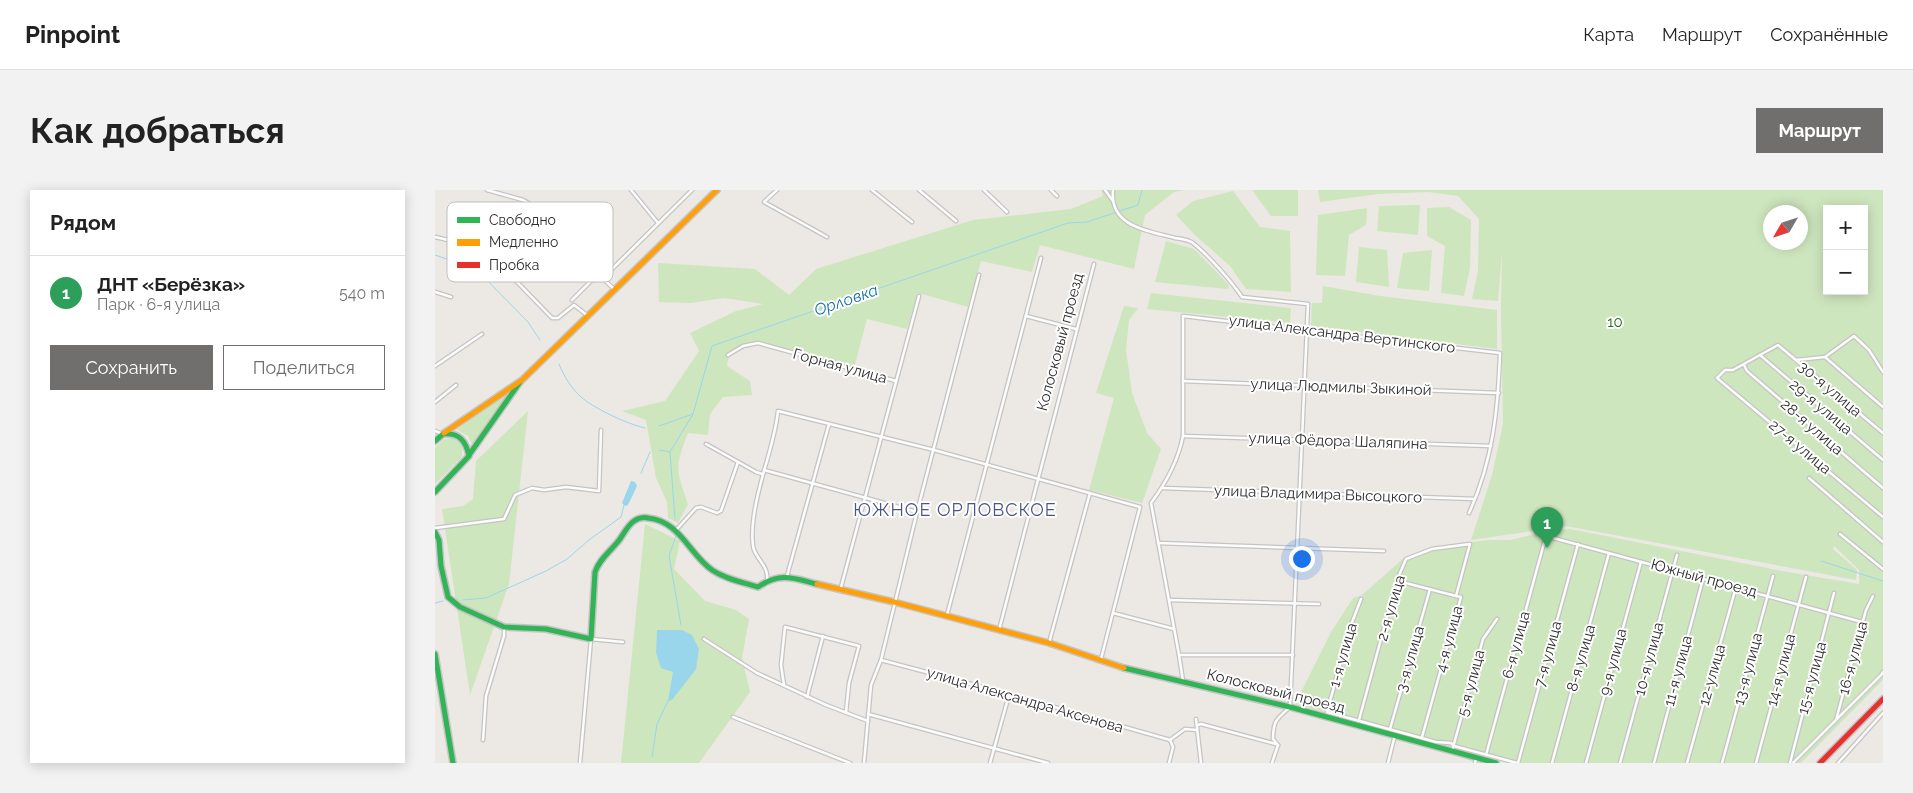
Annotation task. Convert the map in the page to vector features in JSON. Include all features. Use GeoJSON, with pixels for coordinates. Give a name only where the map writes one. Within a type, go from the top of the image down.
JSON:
{"type":"FeatureCollection","features":[{"type":"Feature","properties":{"kind":"street"},"geometry":{"type":"LineString","coordinates":[[487,190],[527,202]]}},
{"type":"Feature","properties":{"kind":"street"},"geometry":{"type":"LineString","coordinates":[[631,190],[658,223]]}},
{"type":"Feature","properties":{"kind":"street"},"geometry":{"type":"LineString","coordinates":[[613,268],[692,190]]}},
{"type":"Feature","properties":{"kind":"street"},"geometry":{"type":"LineString","coordinates":[[435,441],[522,380],[717,190]]}},
{"type":"Feature","properties":{"kind":"street"},"geometry":{"type":"LineString","coordinates":[[777,190],[764,202],[827,237]]}},
{"type":"Feature","properties":{"kind":"street"},"geometry":{"type":"LineString","coordinates":[[872,190],[912,222]]}},
{"type":"Feature","properties":{"kind":"street"},"geometry":{"type":"LineString","coordinates":[[919,190],[956,221]]}},
{"type":"Feature","properties":{"kind":"street"},"geometry":{"type":"LineString","coordinates":[[984,190],[1007,212]]}},
{"type":"Feature","properties":{"kind":"street"},"geometry":{"type":"LineString","coordinates":[[1051,190],[1057,196]]}},
{"type":"Feature","properties":{"kind":"street"},"geometry":{"type":"LineString","coordinates":[[1105,190],[1116,206],[1120,216],[1131,225],[1192,242],[1235,286],[1242,297],[1308,304],[1291,707],[1278,717],[1274,724],[1273,739],[1278,745]]}},
{"type":"Feature","properties":{"kind":"street"},"geometry":{"type":"LineString","coordinates":[[1113,190],[1113,201]]}},
{"type":"Feature","properties":{"kind":"street"},"geometry":{"type":"LineString","coordinates":[[947,615],[1041,258]]}},
{"type":"Feature","properties":{"kind":"street","name":"Колосковый проезд"},"geometry":{"type":"LineString","coordinates":[[999,630],[1094,264]]}},
{"type":"Feature","properties":{"kind":"street"},"geometry":{"type":"LineString","coordinates":[[864,763],[871,685],[881,660],[894,602],[979,275]]}},
{"type":"Feature","properties":{"kind":"street"},"geometry":{"type":"LineString","coordinates":[[517,282],[552,318],[558,318],[574,305],[588,316]]}},
{"type":"Feature","properties":{"kind":"street"},"geometry":{"type":"LineString","coordinates":[[572,300],[590,282]]}},
{"type":"Feature","properties":{"kind":"street"},"geometry":{"type":"LineString","coordinates":[[606,282],[615,290]]}},
{"type":"Feature","properties":{"kind":"street"},"geometry":{"type":"LineString","coordinates":[[435,292],[451,297]]}},
{"type":"Feature","properties":{"kind":"street"},"geometry":{"type":"LineString","coordinates":[[896,381],[919,296]]}},
{"type":"Feature","properties":{"kind":"street"},"geometry":{"type":"LineString","coordinates":[[1026,316],[1076,329]]}},
{"type":"Feature","properties":{"kind":"street","name":"улица Александра Вертинского"},"geometry":{"type":"LineString","coordinates":[[1183,381],[1183,316],[1500,353],[1499,393]]}},
{"type":"Feature","properties":{"kind":"street"},"geometry":{"type":"LineString","coordinates":[[435,366],[482,334]]}},
{"type":"Feature","properties":{"kind":"street"},"geometry":{"type":"LineString","coordinates":[[1796,360],[1825,357],[1854,336],[1869,350],[1883,372]]}},
{"type":"Feature","properties":{"kind":"street","name":"Горная улица"},"geometry":{"type":"LineString","coordinates":[[729,355],[743,346],[758,343],[896,381],[840,591]]}},
{"type":"Feature","properties":{"kind":"street","name":"30-я улица"},"geometry":{"type":"LineString","coordinates":[[1760,355],[1778,345],[1883,433]]}},
{"type":"Feature","properties":{"kind":"street"},"geometry":{"type":"LineString","coordinates":[[1743,365],[1760,355]]}},
{"type":"Feature","properties":{"kind":"street","name":"29-я улица"},"geometry":{"type":"LineString","coordinates":[[1760,355],[1883,460]]}},
{"type":"Feature","properties":{"kind":"street"},"geometry":{"type":"LineString","coordinates":[[1825,357],[1883,407]]}},
{"type":"Feature","properties":{"kind":"street","name":"27-я улица"},"geometry":{"type":"LineString","coordinates":[[1743,365],[1733,370],[1725,370],[1717,378],[1883,517]]}},
{"type":"Feature","properties":{"kind":"street","name":"28-я улица"},"geometry":{"type":"LineString","coordinates":[[1743,365],[1747,371],[1883,488]]}},
{"type":"Feature","properties":{"kind":"street"},"geometry":{"type":"LineString","coordinates":[[435,492],[469,456],[522,380]]}},
{"type":"Feature","properties":{"kind":"street"},"geometry":{"type":"LineString","coordinates":[[1183,381],[1183,436],[1180,454],[1151,504],[1183,681]]}},
{"type":"Feature","properties":{"kind":"street","name":"улица Людмилы Зыкиной"},"geometry":{"type":"LineString","coordinates":[[1183,381],[1499,393]]}},
{"type":"Feature","properties":{"kind":"street"},"geometry":{"type":"LineString","coordinates":[[435,402],[457,385]]}},
{"type":"Feature","properties":{"kind":"street"},"geometry":{"type":"LineString","coordinates":[[1469,513],[1492,446],[1499,393]]}},
{"type":"Feature","properties":{"kind":"street"},"geometry":{"type":"LineString","coordinates":[[767,581],[766,567],[754,550],[753,524],[762,474],[775,433],[778,411],[934,450],[1141,507],[1101,659]]}},
{"type":"Feature","properties":{"kind":"street"},"geometry":{"type":"LineString","coordinates":[[787,576],[829,424]]}},
{"type":"Feature","properties":{"kind":"street"},"geometry":{"type":"LineString","coordinates":[[435,528],[503,519],[515,495],[532,488],[545,490],[566,487],[599,491],[601,430]]}},
{"type":"Feature","properties":{"kind":"street"},"geometry":{"type":"LineString","coordinates":[[435,431],[443,434],[456,434],[462,437],[466,443],[469,456]]}},
{"type":"Feature","properties":{"kind":"street","name":"улица Фёдора Шаляпина"},"geometry":{"type":"LineString","coordinates":[[1183,436],[1492,446]]}},
{"type":"Feature","properties":{"kind":"street"},"geometry":{"type":"LineString","coordinates":[[707,444],[762,474]]}},
{"type":"Feature","properties":{"kind":"street"},"geometry":{"type":"LineString","coordinates":[[677,530],[691,511],[696,508],[701,507],[717,513],[721,511],[738,462]]}},
{"type":"Feature","properties":{"kind":"street"},"geometry":{"type":"LineString","coordinates":[[764,470],[917,512]]}},
{"type":"Feature","properties":{"kind":"street"},"geometry":{"type":"LineString","coordinates":[[1809,478],[1883,542]]}},
{"type":"Feature","properties":{"kind":"street","name":"улица Владимира Высоцкого"},"geometry":{"type":"LineString","coordinates":[[1162,488],[1475,500]]}},
{"type":"Feature","properties":{"kind":"street"},"geometry":{"type":"LineString","coordinates":[[1049,644],[1090,492]]}},
{"type":"Feature","properties":{"kind":"street","name":"Колосковый проезд"},"geometry":{"type":"LineString","coordinates":[[591,639],[595,572],[599,562],[617,543],[633,521],[642,517],[666,522],[677,530],[710,569],[725,577],[758,587],[767,581],[787,576],[840,591],[947,615],[1101,659],[1125,668],[1453,748],[1475,760],[1496,763]]}},
{"type":"Feature","properties":{"kind":"street"},"geometry":{"type":"LineString","coordinates":[[435,532],[439,540],[441,566],[448,597],[460,607],[504,627],[546,629],[591,639],[623,642]]}},
{"type":"Feature","properties":{"kind":"street"},"geometry":{"type":"LineString","coordinates":[[1840,534],[1883,570]]}},
{"type":"Feature","properties":{"kind":"street","name":"Южный проезд"},"geometry":{"type":"LineString","coordinates":[[1546,536],[1863,622]]}},
{"type":"Feature","properties":{"kind":"street","name":"6-я улица"},"geometry":{"type":"LineString","coordinates":[[1486,755],[1546,536]]}},
{"type":"Feature","properties":{"kind":"street"},"geometry":{"type":"LineString","coordinates":[[1158,543],[1384,551]]}},
{"type":"Feature","properties":{"kind":"street","name":"2-я улица"},"geometry":{"type":"LineString","coordinates":[[1359,720],[1397,581],[1406,559],[1432,549],[1470,544]]}},
{"type":"Feature","properties":{"kind":"street","name":"4-я улица"},"geometry":{"type":"LineString","coordinates":[[1422,737],[1461,597],[1456,596],[1470,544]]}},
{"type":"Feature","properties":{"kind":"street","name":"7-я улица"},"geometry":{"type":"LineString","coordinates":[[1517,763],[1578,544]]}},
{"type":"Feature","properties":{"kind":"street","name":"8-я улица"},"geometry":{"type":"LineString","coordinates":[[1552,763],[1609,553]]}},
{"type":"Feature","properties":{"kind":"street","name":"10-я улица"},"geometry":{"type":"LineString","coordinates":[[1620,763],[1677,554]]}},
{"type":"Feature","properties":{"kind":"street","name":"9-я улица"},"geometry":{"type":"LineString","coordinates":[[1586,763],[1641,562]]}},
{"type":"Feature","properties":{"kind":"street","name":"13-я улица"},"geometry":{"type":"LineString","coordinates":[[1722,763],[1773,576]]}},
{"type":"Feature","properties":{"kind":"street","name":"14-я улица"},"geometry":{"type":"LineString","coordinates":[[1756,763],[1807,577]]}},
{"type":"Feature","properties":{"kind":"street","name":"11-я улица"},"geometry":{"type":"LineString","coordinates":[[1653,763],[1703,578]]}},
{"type":"Feature","properties":{"kind":"street"},"geometry":{"type":"LineString","coordinates":[[1397,581],[1456,596]]}},
{"type":"Feature","properties":{"kind":"street","name":"12-улица"},"geometry":{"type":"LineString","coordinates":[[1687,763],[1736,587]]}},
{"type":"Feature","properties":{"kind":"street","name":"3-я улица"},"geometry":{"type":"LineString","coordinates":[[1390,729],[1429,589]]}},
{"type":"Feature","properties":{"kind":"street","name":"15-я улица"},"geometry":{"type":"LineString","coordinates":[[1791,763],[1834,593]]}},
{"type":"Feature","properties":{"kind":"street","name":"16-я улица"},"geometry":{"type":"LineString","coordinates":[[1835,720],[1866,610],[1873,596]]}},
{"type":"Feature","properties":{"kind":"street","name":"1-я улица"},"geometry":{"type":"LineString","coordinates":[[1359,720],[1327,712],[1351,625],[1361,599]]}},
{"type":"Feature","properties":{"kind":"street"},"geometry":{"type":"LineString","coordinates":[[1169,600],[1319,604]]}},
{"type":"Feature","properties":{"kind":"street"},"geometry":{"type":"LineString","coordinates":[[1113,613],[1174,629]]}},
{"type":"Feature","properties":{"kind":"street","name":"5-я улица"},"geometry":{"type":"LineString","coordinates":[[1453,748],[1483,639],[1497,619]]}},
{"type":"Feature","properties":{"kind":"street"},"geometry":{"type":"LineString","coordinates":[[784,685],[781,665],[785,626],[859,646],[849,683],[846,712]]}},
{"type":"Feature","properties":{"kind":"street"},"geometry":{"type":"LineString","coordinates":[[483,740],[486,696],[504,636],[504,627]]}},
{"type":"Feature","properties":{"kind":"street"},"geometry":{"type":"LineString","coordinates":[[807,696],[823,636]]}},
{"type":"Feature","properties":{"kind":"street"},"geometry":{"type":"LineString","coordinates":[[580,763],[591,639]]}},
{"type":"Feature","properties":{"kind":"street"},"geometry":{"type":"LineString","coordinates":[[704,639],[757,673],[868,721]]}},
{"type":"Feature","properties":{"kind":"street"},"geometry":{"type":"LineString","coordinates":[[435,654],[453,763]]}},
{"type":"Feature","properties":{"kind":"street"},"geometry":{"type":"LineString","coordinates":[[1179,654],[1293,655]]}},
{"type":"Feature","properties":{"kind":"street","name":"улица Александра Аксенова"},"geometry":{"type":"LineString","coordinates":[[881,660],[1170,740]]}},
{"type":"Feature","properties":{"kind":"street"},"geometry":{"type":"LineString","coordinates":[[1791,763],[1883,673]]}},
{"type":"Feature","properties":{"kind":"street"},"geometry":{"type":"LineString","coordinates":[[990,763],[1009,694]]}},
{"type":"Feature","properties":{"kind":"street"},"geometry":{"type":"LineString","coordinates":[[1820,763],[1883,699]]}},
{"type":"Feature","properties":{"kind":"street"},"geometry":{"type":"LineString","coordinates":[[1838,763],[1883,713]]}},
{"type":"Feature","properties":{"kind":"street"},"geometry":{"type":"LineString","coordinates":[[868,714],[1048,763]]}},
{"type":"Feature","properties":{"kind":"street"},"geometry":{"type":"LineString","coordinates":[[733,717],[850,763]]}},
{"type":"Feature","properties":{"kind":"street"},"geometry":{"type":"LineString","coordinates":[[1196,718],[1201,763]]}},
{"type":"Feature","properties":{"kind":"street"},"geometry":{"type":"LineString","coordinates":[[1359,720],[1436,742],[1451,743],[1453,748],[1517,763]]}},
{"type":"Feature","properties":{"kind":"street"},"geometry":{"type":"LineString","coordinates":[[1198,725],[1201,724],[1278,745]]}},
{"type":"Feature","properties":{"kind":"street"},"geometry":{"type":"LineString","coordinates":[[1169,763],[1173,747],[1170,740],[1185,729],[1197,730]]}},
{"type":"Feature","properties":{"kind":"street"},"geometry":{"type":"LineString","coordinates":[[1388,763],[1395,735]]}},
{"type":"Feature","properties":{"kind":"street"},"geometry":{"type":"LineString","coordinates":[[1272,763],[1278,745]]}},
{"type":"Feature","properties":{"kind":"green space"},"geometry":{"type":"Polygon","coordinates":[[[1101,190],[1185,190],[1174,192],[1145,215],[1134,269],[1040,245],[1032,272],[981,261],[968,307],[918,293],[907,329],[867,319],[854,368],[757,342],[742,345],[729,355],[727,366],[750,381],[752,395],[723,397],[710,414],[708,435],[688,433],[680,454],[678,469],[688,504],[678,523],[668,518],[667,502],[656,478],[646,420],[622,411],[665,401],[699,351],[690,333],[736,311],[763,304],[724,298],[690,303],[659,302],[658,263],[755,269],[789,295],[816,269],[973,220],[1071,209],[1103,196],[1101,190]]]}},
{"type":"Feature","properties":{"kind":"green space"},"geometry":{"type":"Polygon","coordinates":[[[1252,190],[1298,190],[1298,216],[1271,216],[1252,190]]]}},
{"type":"Feature","properties":{"kind":"green space","name":"10"},"geometry":{"type":"Polygon","coordinates":[[[1318,190],[1883,190],[1883,680],[1801,763],[1521,763],[1295,704],[1331,632],[1353,598],[1362,595],[1404,558],[1432,547],[1488,540],[1510,540],[1549,531],[1570,529],[1782,571],[1859,584],[1859,570],[1834,546],[1833,549],[1857,570],[1856,580],[1566,526],[1471,540],[1492,475],[1503,424],[1502,253],[1498,301],[1472,299],[1478,271],[1479,219],[1458,196],[1428,192],[1378,194],[1320,202],[1318,190]]]}},
{"type":"Feature","properties":{"kind":"green space"},"geometry":{"type":"Polygon","coordinates":[[[1233,191],[1260,227],[1290,231],[1291,292],[1246,289],[1230,266],[1176,215],[1193,201],[1233,191]]]}},
{"type":"Feature","properties":{"kind":"green space"},"geometry":{"type":"Polygon","coordinates":[[[1420,205],[1418,235],[1377,231],[1379,206],[1420,205]]]}},
{"type":"Feature","properties":{"kind":"green space"},"geometry":{"type":"Polygon","coordinates":[[[1449,207],[1471,220],[1470,268],[1464,296],[1441,293],[1445,246],[1427,236],[1427,208],[1449,207]]]}},
{"type":"Feature","properties":{"kind":"green space"},"geometry":{"type":"Polygon","coordinates":[[[1367,208],[1366,225],[1349,235],[1345,276],[1316,275],[1318,215],[1367,208]]]}},
{"type":"Feature","properties":{"kind":"green space"},"geometry":{"type":"Polygon","coordinates":[[[1166,241],[1194,249],[1229,285],[1228,289],[1155,282],[1166,241]]]}},
{"type":"Feature","properties":{"kind":"green space"},"geometry":{"type":"Polygon","coordinates":[[[1359,247],[1387,250],[1389,287],[1356,282],[1359,247]]]}},
{"type":"Feature","properties":{"kind":"green space"},"geometry":{"type":"Polygon","coordinates":[[[1432,250],[1429,291],[1397,288],[1403,253],[1432,250]]]}},
{"type":"Feature","properties":{"kind":"green space"},"geometry":{"type":"Polygon","coordinates":[[[1323,286],[1380,296],[1497,310],[1497,349],[1311,326],[1312,303],[1322,303],[1323,286]]]}},
{"type":"Feature","properties":{"kind":"green space"},"geometry":{"type":"Polygon","coordinates":[[[1151,293],[1291,308],[1290,323],[1147,309],[1151,293]]]}},
{"type":"Feature","properties":{"kind":"green space"},"geometry":{"type":"Polygon","coordinates":[[[1124,306],[1138,308],[1129,320],[1126,350],[1132,393],[1147,433],[1161,449],[1142,503],[1089,490],[1114,398],[1096,393],[1124,306]]]}},
{"type":"Feature","properties":{"kind":"green space"},"geometry":{"type":"Polygon","coordinates":[[[516,385],[472,444],[468,436],[457,430],[516,385]]]}},
{"type":"Feature","properties":{"kind":"green space"},"geometry":{"type":"Polygon","coordinates":[[[528,411],[509,584],[470,695],[442,509],[463,506],[473,499],[476,461],[528,411]]]}},
{"type":"Feature","properties":{"kind":"green space"},"geometry":{"type":"Polygon","coordinates":[[[453,437],[462,445],[462,457],[435,484],[435,448],[443,440],[453,437]]]}},
{"type":"Feature","properties":{"kind":"green space"},"geometry":{"type":"Polygon","coordinates":[[[645,524],[680,541],[674,569],[705,601],[736,610],[749,619],[742,658],[750,692],[699,763],[621,763],[645,524]]]}},
{"type":"Feature","properties":{"kind":"water"},"geometry":{"type":"Polygon","coordinates":[[[631,481],[635,482],[637,486],[628,505],[625,506],[622,503],[631,481]]]}},
{"type":"Feature","properties":{"kind":"water"},"geometry":{"type":"Polygon","coordinates":[[[657,630],[682,630],[692,635],[699,649],[696,669],[672,700],[668,701],[673,672],[661,668],[656,653],[657,630]]]}},
{"type":"Feature","properties":{"kind":"waterway","name":"Орловка"},"geometry":{"type":"LineString","coordinates":[[675,519],[670,452],[693,414],[712,346],[1068,223],[1087,222],[1138,205],[1142,190]]}},
{"type":"Feature","properties":{"kind":"waterway"},"geometry":{"type":"LineString","coordinates":[[435,255],[447,259]]}},
{"type":"Feature","properties":{"kind":"waterway"},"geometry":{"type":"LineString","coordinates":[[489,282],[528,322],[540,340]]}},
{"type":"Feature","properties":{"kind":"waterway"},"geometry":{"type":"LineString","coordinates":[[559,364],[571,386],[587,402],[611,415],[645,428]]}},
{"type":"Feature","properties":{"kind":"waterway"},"geometry":{"type":"LineString","coordinates":[[659,426],[693,414]]}},
{"type":"Feature","properties":{"kind":"waterway"},"geometry":{"type":"LineString","coordinates":[[659,450],[670,452]]}},
{"type":"Feature","properties":{"kind":"waterway"},"geometry":{"type":"LineString","coordinates":[[641,473],[650,452]]}},
{"type":"Feature","properties":{"kind":"waterway"},"geometry":{"type":"LineString","coordinates":[[463,600],[486,598],[546,571],[567,559],[621,517],[624,505]]}},
{"type":"Feature","properties":{"kind":"waterway","name":"Орловка"},"geometry":{"type":"LineString","coordinates":[[675,531],[676,536],[669,556],[681,625]]}},
{"type":"Feature","properties":{"kind":"waterway"},"geometry":{"type":"LineString","coordinates":[[1821,561],[1883,581]]}},
{"type":"Feature","properties":{"kind":"waterway"},"geometry":{"type":"LineString","coordinates":[[435,603],[443,601]]}},
{"type":"Feature","properties":{"kind":"waterway","name":"Орловка"},"geometry":{"type":"LineString","coordinates":[[652,757],[657,724],[669,699]]}},
{"type":"Feature","properties":{"kind":"traffic: fast"},"geometry":{"type":"LineString","coordinates":[[469,455],[520,382]]}},
{"type":"Feature","properties":{"kind":"traffic: fast"},"geometry":{"type":"LineString","coordinates":[[435,441],[443,434],[453,434],[464,442],[469,456],[435,492]]}},
{"type":"Feature","properties":{"kind":"traffic: fast"},"geometry":{"type":"LineString","coordinates":[[435,532],[439,540],[441,566],[448,597],[460,607],[504,627],[546,629],[591,639],[595,572],[630,525],[641,518],[659,520],[668,525],[704,563],[712,570],[728,578],[758,587],[773,579],[780,578],[794,578],[817,584]]}},
{"type":"Feature","properties":{"kind":"traffic: fast"},"geometry":{"type":"LineString","coordinates":[[435,654],[453,763]]}},
{"type":"Feature","properties":{"kind":"traffic: fast"},"geometry":{"type":"LineString","coordinates":[[1124,668],[1290,707],[1496,763]]}},
{"type":"Feature","properties":{"kind":"traffic: slow"},"geometry":{"type":"LineString","coordinates":[[444,433],[522,380],[717,190]]}},
{"type":"Feature","properties":{"kind":"traffic: slow"},"geometry":{"type":"LineString","coordinates":[[817,584],[894,602],[1049,643],[1124,668]]}},
{"type":"Feature","properties":{"kind":"traffic: jam"},"geometry":{"type":"LineString","coordinates":[[1820,763],[1883,699]]}},
{"type":"Feature","properties":{"kind":"place","name":"ДНТ «Берёзка»"},"geometry":{"type":"Point","coordinates":[1547,548]}},
{"type":"Feature","properties":{"kind":"district","name":"ЮЖНОЕ ОРЛОВСКОЕ"},"geometry":{"type":"Point","coordinates":[955,509]}}]}
